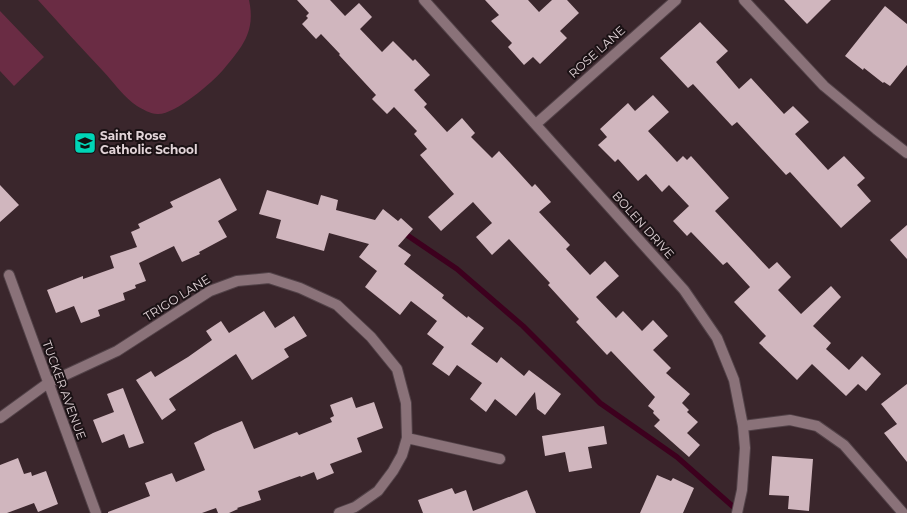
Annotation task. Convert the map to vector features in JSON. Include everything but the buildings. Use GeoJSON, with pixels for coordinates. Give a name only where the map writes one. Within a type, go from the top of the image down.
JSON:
{"type":"FeatureCollection","features":[{"type":"Feature","properties":{"kind":"street","name":"BOLEN DRIVE"},"geometry":{"type":"LineString","coordinates":[[424,0],[684,290],[717,338],[734,380],[743,426],[745,448],[742,490],[737,513]]}},
{"type":"Feature","properties":{"kind":"street","name":"ROSE LANE"},"geometry":{"type":"LineString","coordinates":[[536,124],[676,0]]}},
{"type":"Feature","properties":{"kind":"street"},"geometry":{"type":"LineString","coordinates":[[744,0],[824,86],[907,153]]}},
{"type":"Feature","properties":{"kind":"street","name":"TUCKER AVENUE"},"geometry":{"type":"LineString","coordinates":[[9,275],[96,513]]}},
{"type":"Feature","properties":{"kind":"street","name":"TRIGO LANE"},"geometry":{"type":"LineString","coordinates":[[0,418],[48,383],[117,351],[210,291],[237,280],[269,278],[300,288],[337,305],[371,337],[397,369],[406,403],[407,438],[402,455],[393,471],[378,491],[355,507],[339,513]]}},
{"type":"Feature","properties":{"kind":"street"},"geometry":{"type":"LineString","coordinates":[[743,426],[790,420],[817,426],[844,445],[903,513]]}},
{"type":"Feature","properties":{"kind":"street"},"geometry":{"type":"LineString","coordinates":[[407,438],[500,459]]}},
{"type":"Feature","properties":{"kind":"shaded area"},"geometry":{"type":"Polygon","coordinates":[[[38,0],[249,0],[251,21],[246,38],[230,62],[218,76],[192,98],[173,110],[155,114],[139,107],[119,90],[38,0]]]}},
{"type":"Feature","properties":{"kind":"shaded area"},"geometry":{"type":"Polygon","coordinates":[[[0,11],[44,57],[14,86],[0,71],[0,11]]]}},
{"type":"Feature","properties":{"kind":"waterway"},"geometry":{"type":"LineString","coordinates":[[401,231],[457,269],[523,326],[600,403],[677,457],[738,511]]}},
{"type":"Feature","properties":{"kind":"place","name":"Saint Rose Catholic School"},"geometry":{"type":"Point","coordinates":[85,143]}}]}
